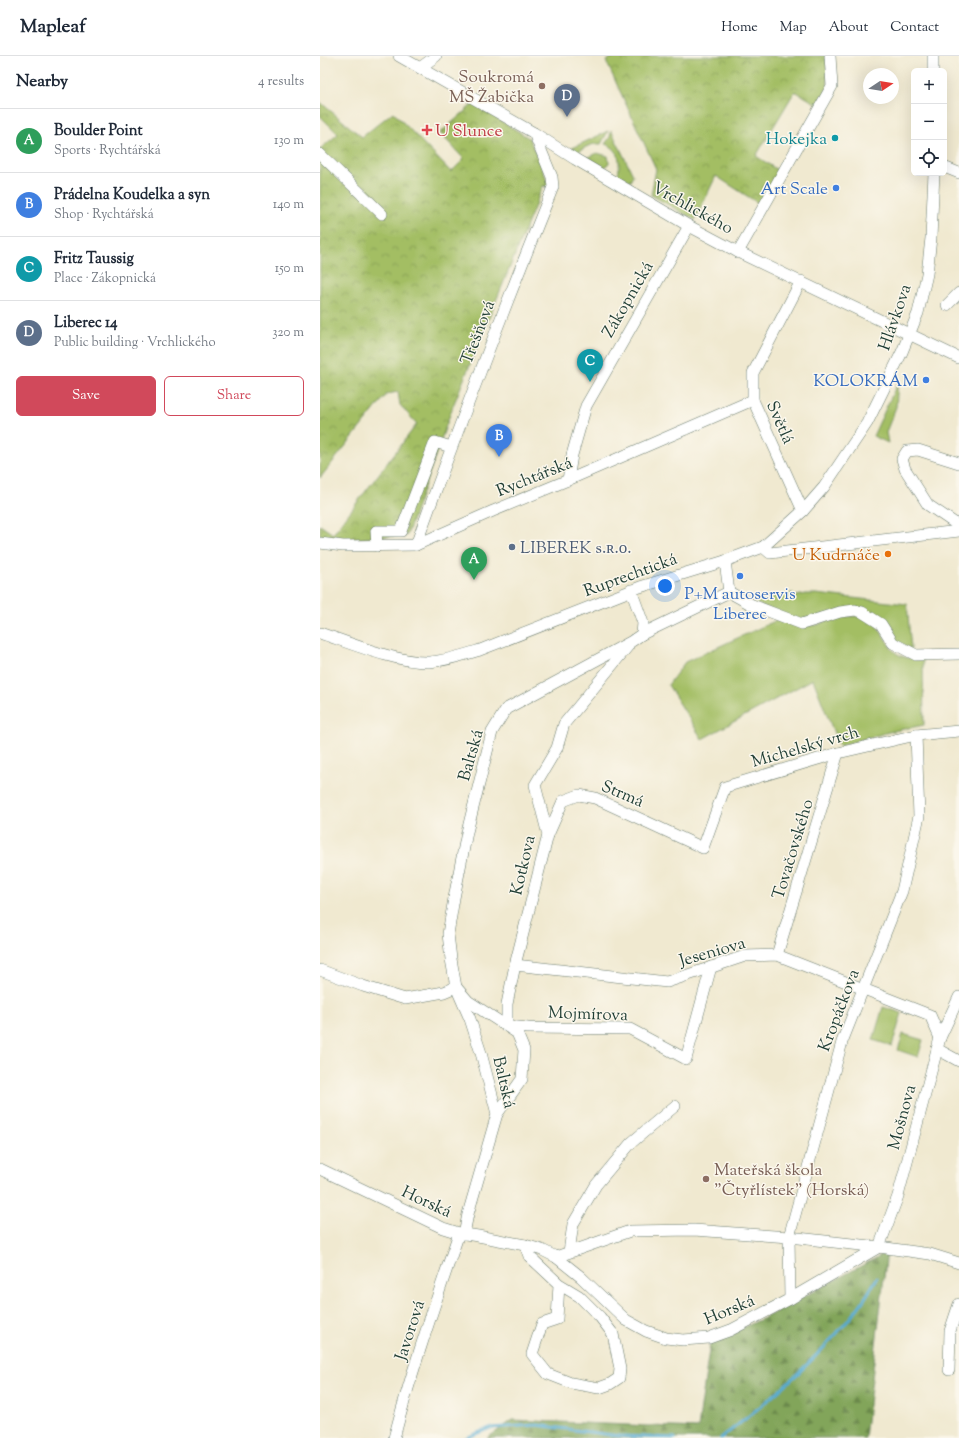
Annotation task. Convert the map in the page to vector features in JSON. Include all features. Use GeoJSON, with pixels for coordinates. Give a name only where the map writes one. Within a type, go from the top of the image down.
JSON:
{"type":"FeatureCollection","features":[{"type":"Feature","properties":{"kind":"street","name":"Vrchlického"},"geometry":{"type":"LineString","coordinates":[[399,56],[534,133],[575,159],[689,226],[738,252],[959,358]]}},
{"type":"Feature","properties":{"kind":"street"},"geometry":{"type":"LineString","coordinates":[[420,68],[436,56]]}},
{"type":"Feature","properties":{"kind":"street"},"geometry":{"type":"LineString","coordinates":[[738,252],[832,86],[830,56]]}},
{"type":"Feature","properties":{"kind":"street"},"geometry":{"type":"LineString","coordinates":[[933,56],[933,68]]}},
{"type":"Feature","properties":{"kind":"street","name":"Třešňová"},"geometry":{"type":"LineString","coordinates":[[416,545],[451,447],[499,321],[553,187],[552,177],[534,133]]}},
{"type":"Feature","properties":{"kind":"street"},"geometry":{"type":"LineString","coordinates":[[320,154],[382,214]]}},
{"type":"Feature","properties":{"kind":"street"},"geometry":{"type":"LineString","coordinates":[[947,168],[959,174]]}},
{"type":"Feature","properties":{"kind":"street","name":"Hlávkova"},"geometry":{"type":"LineString","coordinates":[[762,548],[803,511],[824,487],[867,423],[902,352],[918,313],[927,274],[931,238],[934,176]]}},
{"type":"Feature","properties":{"kind":"street","name":"Zákopnická"},"geometry":{"type":"LineString","coordinates":[[568,480],[572,455],[586,406],[689,226]]}},
{"type":"Feature","properties":{"kind":"street","name":"Světlá"},"geometry":{"type":"LineString","coordinates":[[801,282],[753,373],[753,400],[803,511]]}},
{"type":"Feature","properties":{"kind":"street"},"geometry":{"type":"LineString","coordinates":[[947,305],[959,293]]}},
{"type":"Feature","properties":{"kind":"street","name":"Rychtářská"},"geometry":{"type":"LineString","coordinates":[[320,543],[343,546],[416,545],[753,400]]}},
{"type":"Feature","properties":{"kind":"street"},"geometry":{"type":"LineString","coordinates":[[377,546],[376,531],[401,531],[435,442],[451,447]]}},
{"type":"Feature","properties":{"kind":"street"},"geometry":{"type":"LineString","coordinates":[[959,463],[918,450],[907,451],[902,459],[905,469],[928,505],[959,526]]}},
{"type":"Feature","properties":{"kind":"street"},"geometry":{"type":"LineString","coordinates":[[762,548],[770,553],[959,531]]}},
{"type":"Feature","properties":{"kind":"street","name":"Ruprechtická"},"geometry":{"type":"LineString","coordinates":[[320,633],[387,655],[408,660],[429,662],[456,657],[480,650],[631,590],[762,548]]}},
{"type":"Feature","properties":{"kind":"street"},"geometry":{"type":"LineString","coordinates":[[724,561],[729,592],[752,605],[802,624],[840,612],[855,610],[862,612],[881,624],[893,643],[916,655],[959,654]]}},
{"type":"Feature","properties":{"kind":"street"},"geometry":{"type":"LineString","coordinates":[[631,590],[643,623],[642,634]]}},
{"type":"Feature","properties":{"kind":"street","name":"Baltská"},"geometry":{"type":"LineString","coordinates":[[462,1234],[497,1114],[481,1053],[470,1019],[456,987],[448,934],[467,832],[492,732],[506,709],[632,641],[642,634],[729,592]]}},
{"type":"Feature","properties":{"kind":"street","name":"Kotkova"},"geometry":{"type":"LineString","coordinates":[[508,1026],[507,1004],[548,835],[535,785],[557,748],[564,724],[632,641]]}},
{"type":"Feature","properties":{"kind":"street","name":"Michelský vrch"},"geometry":{"type":"LineString","coordinates":[[703,848],[725,787],[838,753],[916,735],[959,731]]}},
{"type":"Feature","properties":{"kind":"street","name":"Kropáčkova"},"geometry":{"type":"LineString","coordinates":[[790,1299],[789,1237],[842,1042],[902,891],[919,816],[916,735]]}},
{"type":"Feature","properties":{"kind":"street","name":"Tovačovského"},"geometry":{"type":"LineString","coordinates":[[777,955],[838,753]]}},
{"type":"Feature","properties":{"kind":"street","name":"Strmá"},"geometry":{"type":"LineString","coordinates":[[548,835],[563,801],[579,795],[595,798],[703,848]]}},
{"type":"Feature","properties":{"kind":"street","name":"Jeseniova"},"geometry":{"type":"LineString","coordinates":[[515,966],[668,982],[745,956],[777,955],[930,1015],[939,1044]]}},
{"type":"Feature","properties":{"kind":"street","name":"Mojmírova"},"geometry":{"type":"LineString","coordinates":[[508,1026],[528,1028],[630,1028],[686,1058],[711,967]]}},
{"type":"Feature","properties":{"kind":"street"},"geometry":{"type":"LineString","coordinates":[[320,970],[363,986],[405,999],[444,992],[456,987],[468,1001],[517,1033],[524,1050],[522,1079],[497,1114]]}},
{"type":"Feature","properties":{"kind":"street","name":"Mošnova"},"geometry":{"type":"LineString","coordinates":[[879,1247],[898,1196],[939,1044],[959,997]]}},
{"type":"Feature","properties":{"kind":"street"},"geometry":{"type":"LineString","coordinates":[[939,1044],[959,1061]]}},
{"type":"Feature","properties":{"kind":"street"},"geometry":{"type":"LineString","coordinates":[[569,1252],[573,1224],[596,1184],[631,1143],[675,1106]]}},
{"type":"Feature","properties":{"kind":"street","name":"Horská"},"geometry":{"type":"LineString","coordinates":[[320,1169],[443,1228],[462,1234],[525,1245],[542,1250],[556,1257],[581,1277],[626,1320],[646,1331],[666,1338],[683,1340],[709,1338],[731,1330],[790,1299],[879,1247]]}},
{"type":"Feature","properties":{"kind":"street"},"geometry":{"type":"LineString","coordinates":[[556,1257],[630,1231],[694,1230],[789,1237],[879,1247],[930,1254],[959,1263]]}},
{"type":"Feature","properties":{"kind":"street","name":"Javorová"},"geometry":{"type":"LineString","coordinates":[[394,1438],[430,1320],[462,1234]]}},
{"type":"Feature","properties":{"kind":"street"},"geometry":{"type":"LineString","coordinates":[[525,1245],[529,1256],[559,1284],[579,1296],[600,1317],[612,1334],[620,1369],[619,1378],[610,1384],[599,1388],[571,1383],[548,1374],[532,1354],[542,1324],[556,1319],[559,1284]]}},
{"type":"Feature","properties":{"kind":"street"},"geometry":{"type":"LineString","coordinates":[[949,1370],[950,1331],[959,1304]]}},
{"type":"Feature","properties":{"kind":"green space"},"geometry":{"type":"Polygon","coordinates":[[[615,56],[826,56],[828,86],[820,106],[795,91],[756,156],[779,171],[761,205],[716,176],[695,220],[651,195],[656,169],[606,61],[615,56]]]}},
{"type":"Feature","properties":{"kind":"green space"},"geometry":{"type":"Polygon","coordinates":[[[320,102],[362,137],[393,112],[451,172],[464,159],[440,133],[473,104],[529,138],[543,169],[549,187],[543,186],[453,406],[407,535],[341,540],[320,536],[320,525],[333,534],[417,424],[400,405],[398,392],[387,394],[320,478],[320,149],[338,134],[320,116],[320,102]]]}},
{"type":"Feature","properties":{"kind":"green space"},"geometry":{"type":"Polygon","coordinates":[[[611,130],[633,175],[630,182],[618,175],[619,161],[617,153],[610,146],[605,144],[610,137],[611,130]]]}},
{"type":"Feature","properties":{"kind":"green space"},"geometry":{"type":"Polygon","coordinates":[[[608,131],[601,144],[595,144],[583,148],[578,152],[573,150],[572,148],[608,131]]]}},
{"type":"Feature","properties":{"kind":"green space"},"geometry":{"type":"Polygon","coordinates":[[[597,153],[608,156],[609,163],[604,168],[587,158],[597,153]]]}},
{"type":"Feature","properties":{"kind":"green space"},"geometry":{"type":"Polygon","coordinates":[[[898,382],[896,407],[886,432],[888,443],[873,436],[898,382]]]}},
{"type":"Feature","properties":{"kind":"green space"},"geometry":{"type":"Polygon","coordinates":[[[793,593],[796,596],[816,594],[907,604],[911,649],[901,645],[864,611],[796,620],[750,601],[793,593]]]}},
{"type":"Feature","properties":{"kind":"green space"},"geometry":{"type":"Polygon","coordinates":[[[857,616],[869,620],[875,624],[897,654],[903,657],[923,659],[924,725],[889,732],[839,746],[813,679],[702,739],[668,685],[685,662],[777,620],[796,626],[817,625],[835,617],[857,616]]]}},
{"type":"Feature","properties":{"kind":"green space"},"geometry":{"type":"Polygon","coordinates":[[[883,1007],[902,1013],[892,1046],[873,1040],[883,1007]]]}},
{"type":"Feature","properties":{"kind":"green space"},"geometry":{"type":"Polygon","coordinates":[[[903,1034],[923,1040],[918,1057],[898,1050],[903,1034]]]}},
{"type":"Feature","properties":{"kind":"green space"},"geometry":{"type":"Polygon","coordinates":[[[887,1252],[865,1438],[487,1438],[513,1420],[698,1428],[710,1343],[766,1317],[887,1252]]]}},
{"type":"Feature","properties":{"kind":"waterway"},"geometry":{"type":"LineString","coordinates":[[721,1438],[758,1409],[811,1361],[858,1308],[877,1278]]}},
{"type":"Feature","properties":{"kind":"waterway"},"geometry":{"type":"LineString","coordinates":[[466,1438],[490,1428],[537,1425],[619,1436],[675,1438]]}},
{"type":"Feature","properties":{"kind":"place","name":"Soukromá MŠ Žabička"},"geometry":{"type":"Point","coordinates":[542,86]}},
{"type":"Feature","properties":{"kind":"place","name":"Liberec 14"},"geometry":{"type":"Point","coordinates":[567,117]}},
{"type":"Feature","properties":{"kind":"place","name":"U Slunce"},"geometry":{"type":"Point","coordinates":[427,130]}},
{"type":"Feature","properties":{"kind":"place","name":"Hokejka"},"geometry":{"type":"Point","coordinates":[835,138]}},
{"type":"Feature","properties":{"kind":"place","name":"Art Scale"},"geometry":{"type":"Point","coordinates":[836,188]}},
{"type":"Feature","properties":{"kind":"place","name":"KOLOKRÁM"},"geometry":{"type":"Point","coordinates":[926,380]}},
{"type":"Feature","properties":{"kind":"place","name":"Fritz Taussig"},"geometry":{"type":"Point","coordinates":[590,382]}},
{"type":"Feature","properties":{"kind":"place","name":"Prádelna Koudelka a syn"},"geometry":{"type":"Point","coordinates":[499,457]}},
{"type":"Feature","properties":{"kind":"place","name":"LIBEREK s.ʀ.ᴏ."},"geometry":{"type":"Point","coordinates":[512,547]}},
{"type":"Feature","properties":{"kind":"place","name":"U Kudrnáče"},"geometry":{"type":"Point","coordinates":[888,554]}},
{"type":"Feature","properties":{"kind":"place","name":"P+M autoservis Liberec"},"geometry":{"type":"Point","coordinates":[740,576]}},
{"type":"Feature","properties":{"kind":"place","name":"Boulder Point"},"geometry":{"type":"Point","coordinates":[474,580]}},
{"type":"Feature","properties":{"kind":"place","name":"Mateřská škola \"Čtyřlístek\" (Horská)"},"geometry":{"type":"Point","coordinates":[706,1179]}}]}
